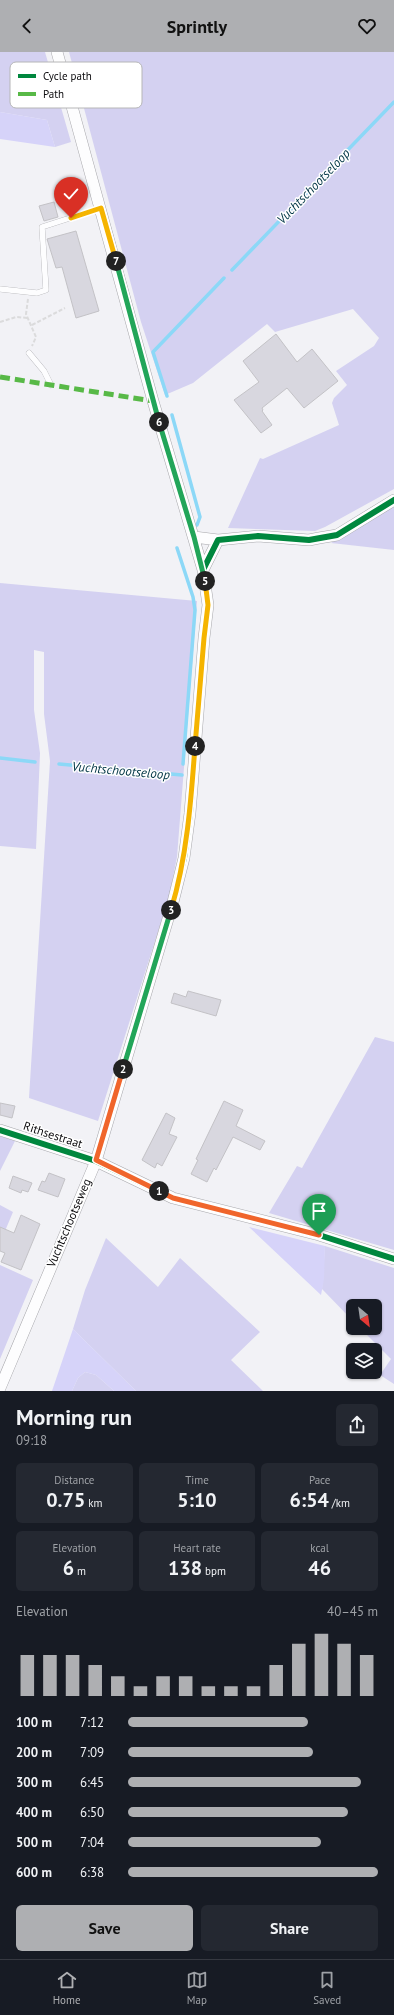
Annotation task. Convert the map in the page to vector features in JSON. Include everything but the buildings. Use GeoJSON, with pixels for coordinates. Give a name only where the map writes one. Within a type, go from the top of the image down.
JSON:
{"type":"FeatureCollection","features":[{"type":"Feature","properties":{"kind":"street","name":"Vuchtschootseweg"},"geometry":{"type":"LineString","coordinates":[[57,52],[60,62]]}},
{"type":"Feature","properties":{"kind":"street","name":"Vuchtschootseweg"},"geometry":{"type":"LineString","coordinates":[[0,1388],[96,1160],[174,902],[184,858],[190,813],[208,605],[203,570],[153,401],[73,108]]}},
{"type":"Feature","properties":{"kind":"street"},"geometry":{"type":"LineString","coordinates":[[194,537],[218,540],[258,536],[309,540],[337,535],[394,500]]}},
{"type":"Feature","properties":{"kind":"street"},"geometry":{"type":"LineString","coordinates":[[203,570],[218,540]]}},
{"type":"Feature","properties":{"kind":"street","name":"Rithsestraat"},"geometry":{"type":"LineString","coordinates":[[0,1130],[96,1160],[173,1198],[319,1235],[394,1259]]}},
{"type":"Feature","properties":{"kind":"lane"},"geometry":{"type":"LineString","coordinates":[[0,289],[37,293],[46,290],[42,227],[101,208]]}},
{"type":"Feature","properties":{"kind":"lane"},"geometry":{"type":"LineString","coordinates":[[29,353],[44,371],[51,385]]}},
{"type":"Feature","properties":{"kind":"path"},"geometry":{"type":"LineString","coordinates":[[28,292],[26,314],[36,337],[29,353]]}},
{"type":"Feature","properties":{"kind":"path"},"geometry":{"type":"LineString","coordinates":[[32,325],[65,308]]}},
{"type":"Feature","properties":{"kind":"path"},"geometry":{"type":"LineString","coordinates":[[0,322],[16,317],[28,318]]}},
{"type":"Feature","properties":{"kind":"shaded area"},"geometry":{"type":"Polygon","coordinates":[[[0,52],[45,52],[48,62],[10,62],[10,108],[61,108],[71,142],[55,147],[47,120],[0,112],[0,52]]]}},
{"type":"Feature","properties":{"kind":"shaded area"},"geometry":{"type":"Polygon","coordinates":[[[69,52],[394,52],[394,489],[315,531],[228,528],[260,458],[263,459],[339,425],[332,403],[334,398],[347,385],[336,371],[374,346],[379,338],[353,309],[275,332],[267,324],[193,383],[165,395],[141,322],[84,108],[142,108],[142,62],[72,62],[69,52]]]}},
{"type":"Feature","properties":{"kind":"shaded area"},"geometry":{"type":"Polygon","coordinates":[[[0,112],[47,120],[55,147],[0,139],[0,112]]]}},
{"type":"Feature","properties":{"kind":"shaded area"},"geometry":{"type":"Polygon","coordinates":[[[394,503],[394,550],[331,543],[394,503]]]}},
{"type":"Feature","properties":{"kind":"shaded area"},"geometry":{"type":"Polygon","coordinates":[[[0,583],[197,601],[177,857],[169,897],[98,1121],[29,1098],[50,761],[44,714],[44,652],[34,650],[34,710],[40,753],[36,849],[0,846],[0,583]]]}},
{"type":"Feature","properties":{"kind":"shaded area"},"geometry":{"type":"Polygon","coordinates":[[[375,1037],[394,1042],[394,1250],[269,1213],[297,1166],[302,1168],[375,1037]]]}},
{"type":"Feature","properties":{"kind":"shaded area"},"geometry":{"type":"Polygon","coordinates":[[[0,1136],[15,1141],[0,1171],[0,1136]]]}},
{"type":"Feature","properties":{"kind":"shaded area"},"geometry":{"type":"Polygon","coordinates":[[[0,1205],[13,1212],[0,1243],[0,1205]]]}},
{"type":"Feature","properties":{"kind":"shaded area"},"geometry":{"type":"Polygon","coordinates":[[[249,1227],[325,1246],[324,1279],[321,1295],[249,1227]]]}},
{"type":"Feature","properties":{"kind":"shaded area"},"geometry":{"type":"Polygon","coordinates":[[[106,1238],[158,1287],[180,1258],[260,1332],[231,1360],[263,1391],[136,1391],[73,1329],[85,1290],[106,1238]]]}},
{"type":"Feature","properties":{"kind":"shaded area"},"geometry":{"type":"Polygon","coordinates":[[[325,1246],[394,1268],[394,1384],[382,1376],[382,1372],[391,1359],[382,1350],[382,1343],[375,1343],[367,1335],[382,1335],[382,1299],[346,1299],[346,1314],[322,1289],[325,1246]]]}},
{"type":"Feature","properties":{"kind":"shaded area"},"geometry":{"type":"Polygon","coordinates":[[[0,1265],[33,1280],[0,1359],[0,1265]]]}},
{"type":"Feature","properties":{"kind":"shaded area"},"geometry":{"type":"Polygon","coordinates":[[[73,1329],[136,1391],[114,1391],[96,1375],[85,1372],[78,1378],[72,1391],[52,1391],[73,1329]]]}},
{"type":"Feature","properties":{"kind":"shaded area"},"geometry":{"type":"Polygon","coordinates":[[[85,1372],[96,1375],[114,1391],[72,1391],[78,1378],[85,1372]]]}},
{"type":"Feature","properties":{"kind":"waterway","name":"Vuchtschootseloop"},"geometry":{"type":"LineString","coordinates":[[232,270],[394,102]]}},
{"type":"Feature","properties":{"kind":"waterway","name":"Vuchtschootseloop"},"geometry":{"type":"LineString","coordinates":[[167,396],[153,352],[224,278]]}},
{"type":"Feature","properties":{"kind":"waterway","name":"Vuchtschootseloop"},"geometry":{"type":"LineString","coordinates":[[172,415],[200,517],[197,525]]}},
{"type":"Feature","properties":{"kind":"waterway","name":"Vuchtschootseloop"},"geometry":{"type":"LineString","coordinates":[[177,548],[193,597],[195,610],[183,764]]}},
{"type":"Feature","properties":{"kind":"waterway","name":"Vuchtschootseloop"},"geometry":{"type":"LineString","coordinates":[[0,758],[35,762]]}},
{"type":"Feature","properties":{"kind":"waterway","name":"Vuchtschootseloop"},"geometry":{"type":"LineString","coordinates":[[59,764],[182,775]]}},
{"type":"Feature","properties":{"kind":"marked path"},"geometry":{"type":"LineString","coordinates":[[0,377],[153,401]]}},
{"type":"Feature","properties":{"kind":"cycle path"},"geometry":{"type":"LineString","coordinates":[[96,1161],[173,902],[184,858],[190,813],[208,605],[203,570],[218,540],[258,536],[309,540],[337,535],[394,500]]}},
{"type":"Feature","properties":{"kind":"cycle path"},"geometry":{"type":"LineString","coordinates":[[0,1130],[96,1161],[173,1198],[319,1235],[394,1259]]}},
{"type":"Feature","properties":{"kind":"route"},"geometry":{"type":"LineString","coordinates":[[71,218],[101,208],[153,401],[203,570],[208,605],[190,813],[184,858],[174,902],[96,1160],[173,1198],[319,1235]]}}]}
